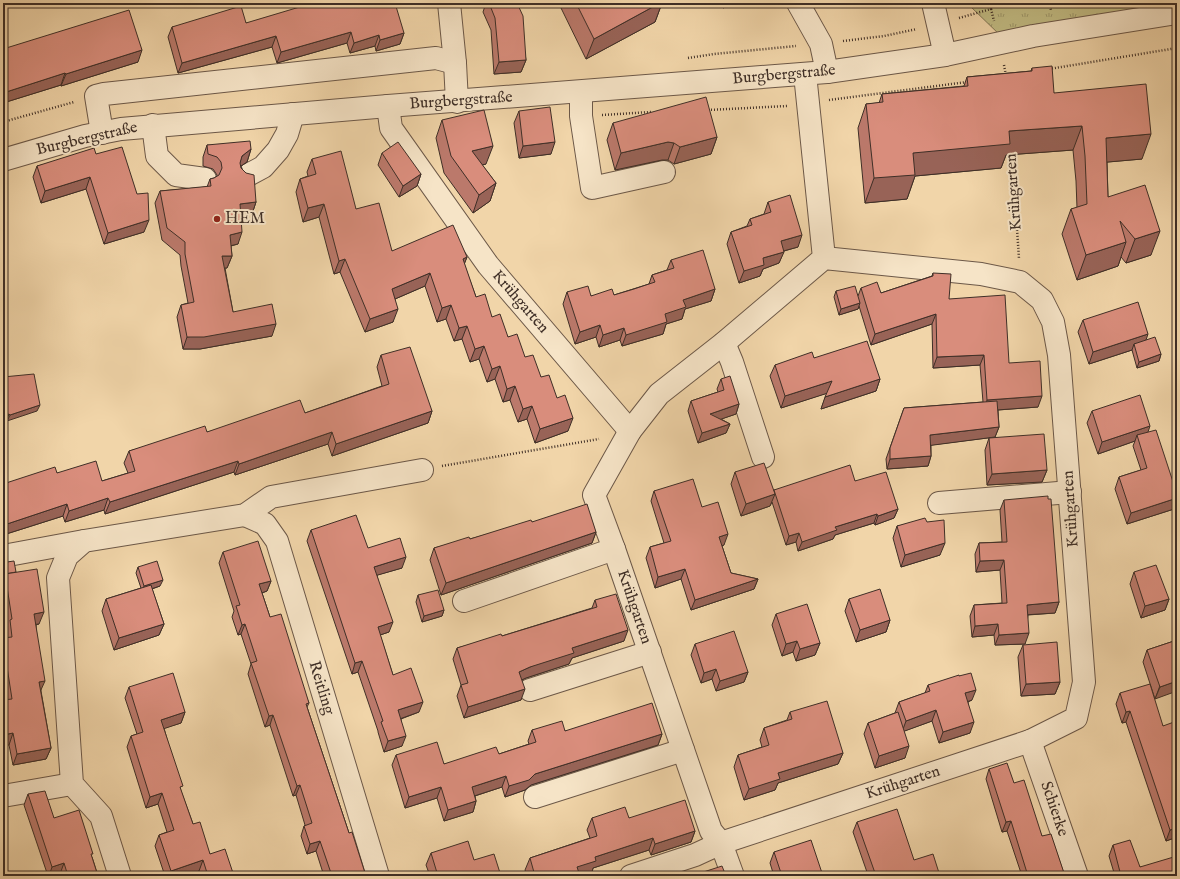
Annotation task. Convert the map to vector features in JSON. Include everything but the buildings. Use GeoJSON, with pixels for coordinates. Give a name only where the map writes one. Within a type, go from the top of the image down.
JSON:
{"type":"FeatureCollection","features":[{"type":"Feature","properties":{"kind":"street"},"geometry":{"type":"LineString","coordinates":[[449,3],[457,102]]}},
{"type":"Feature","properties":{"kind":"street"},"geometry":{"type":"LineString","coordinates":[[798,3],[821,44],[827,72]]}},
{"type":"Feature","properties":{"kind":"street"},"geometry":{"type":"LineString","coordinates":[[933,3],[945,55]]}},
{"type":"Feature","properties":{"kind":"street","name":"Burgbergstraße"},"geometry":{"type":"LineString","coordinates":[[3,160],[85,136],[121,129],[153,125],[388,106],[457,102],[827,72],[945,55],[999,42],[1177,13]]}},
{"type":"Feature","properties":{"kind":"street"},"geometry":{"type":"LineString","coordinates":[[102,133],[96,96],[104,94],[436,58],[455,63]]}},
{"type":"Feature","properties":{"kind":"street"},"geometry":{"type":"LineString","coordinates":[[805,74],[824,258]]}},
{"type":"Feature","properties":{"kind":"street"},"geometry":{"type":"LineString","coordinates":[[581,92],[581,116],[592,188],[664,172]]}},
{"type":"Feature","properties":{"kind":"street","name":"Burgbergstraße"},"geometry":{"type":"LineString","coordinates":[[388,106],[391,128],[488,265]]}},
{"type":"Feature","properties":{"kind":"street"},"geometry":{"type":"LineString","coordinates":[[248,175],[263,167],[278,150],[287,134],[293,114]]}},
{"type":"Feature","properties":{"kind":"street"},"geometry":{"type":"LineString","coordinates":[[153,125],[157,156],[176,175],[205,179]]}},
{"type":"Feature","properties":{"kind":"street","name":"Krühgarten"},"geometry":{"type":"LineString","coordinates":[[824,258],[981,274],[1020,282],[1042,300],[1053,322],[1059,355],[1084,682],[1076,718],[1030,741],[721,843],[711,831],[650,652],[594,495],[630,431],[659,394],[724,343],[824,258]]}},
{"type":"Feature","properties":{"kind":"street","name":"Krühgarten"},"geometry":{"type":"LineString","coordinates":[[488,265],[630,431]]}},
{"type":"Feature","properties":{"kind":"street"},"geometry":{"type":"LineString","coordinates":[[724,343],[732,362],[763,457]]}},
{"type":"Feature","properties":{"kind":"street"},"geometry":{"type":"LineString","coordinates":[[3,556],[84,541],[245,515],[271,497],[422,470]]}},
{"type":"Feature","properties":{"kind":"street"},"geometry":{"type":"LineString","coordinates":[[939,503],[1070,492]]}},
{"type":"Feature","properties":{"kind":"street","name":"Reitling"},"geometry":{"type":"LineString","coordinates":[[245,515],[265,524],[277,541],[378,876]]}},
{"type":"Feature","properties":{"kind":"street"},"geometry":{"type":"LineString","coordinates":[[84,541],[67,556],[58,578],[72,784],[101,816],[120,876]]}},
{"type":"Feature","properties":{"kind":"street"},"geometry":{"type":"LineString","coordinates":[[464,601],[614,549]]}},
{"type":"Feature","properties":{"kind":"street"},"geometry":{"type":"LineString","coordinates":[[530,690],[650,652]]}},
{"type":"Feature","properties":{"kind":"street","name":"Schierke"},"geometry":{"type":"LineString","coordinates":[[1030,741],[1077,876]]}},
{"type":"Feature","properties":{"kind":"street"},"geometry":{"type":"LineString","coordinates":[[535,797],[683,750]]}},
{"type":"Feature","properties":{"kind":"street"},"geometry":{"type":"LineString","coordinates":[[3,796],[72,784]]}},
{"type":"Feature","properties":{"kind":"street"},"geometry":{"type":"LineString","coordinates":[[631,876],[695,855],[721,843],[733,876]]}},
{"type":"Feature","properties":{"kind":"path"},"geometry":{"type":"LineString","coordinates":[[990,3],[1007,82]]}},
{"type":"Feature","properties":{"kind":"path"},"geometry":{"type":"LineString","coordinates":[[1049,3],[1051,11]]}},
{"type":"Feature","properties":{"kind":"path"},"geometry":{"type":"LineString","coordinates":[[685,59],[714,54],[821,44],[884,36],[938,24],[991,9]]}},
{"type":"Feature","properties":{"kind":"path"},"geometry":{"type":"LineString","coordinates":[[1045,70],[1177,48]]}},
{"type":"Feature","properties":{"kind":"path"},"geometry":{"type":"LineString","coordinates":[[1000,78],[1006,76]]}},
{"type":"Feature","properties":{"kind":"path"},"geometry":{"type":"LineString","coordinates":[[808,105],[833,99],[972,82]]}},
{"type":"Feature","properties":{"kind":"path"},"geometry":{"type":"LineString","coordinates":[[3,122],[96,96]]}},
{"type":"Feature","properties":{"kind":"path","name":"Krühgarten"},"geometry":{"type":"LineString","coordinates":[[1011,150],[1020,282]]}},
{"type":"Feature","properties":{"kind":"path"},"geometry":{"type":"LineString","coordinates":[[422,470],[592,441],[630,431]]}},
{"type":"Feature","properties":{"kind":"green space"},"geometry":{"type":"Polygon","coordinates":[[[984,3],[1160,3],[1002,37],[970,6],[984,3]]]}},
{"type":"Feature","properties":{"kind":"place","name":"HEM"},"geometry":{"type":"Point","coordinates":[217,219]}}]}
